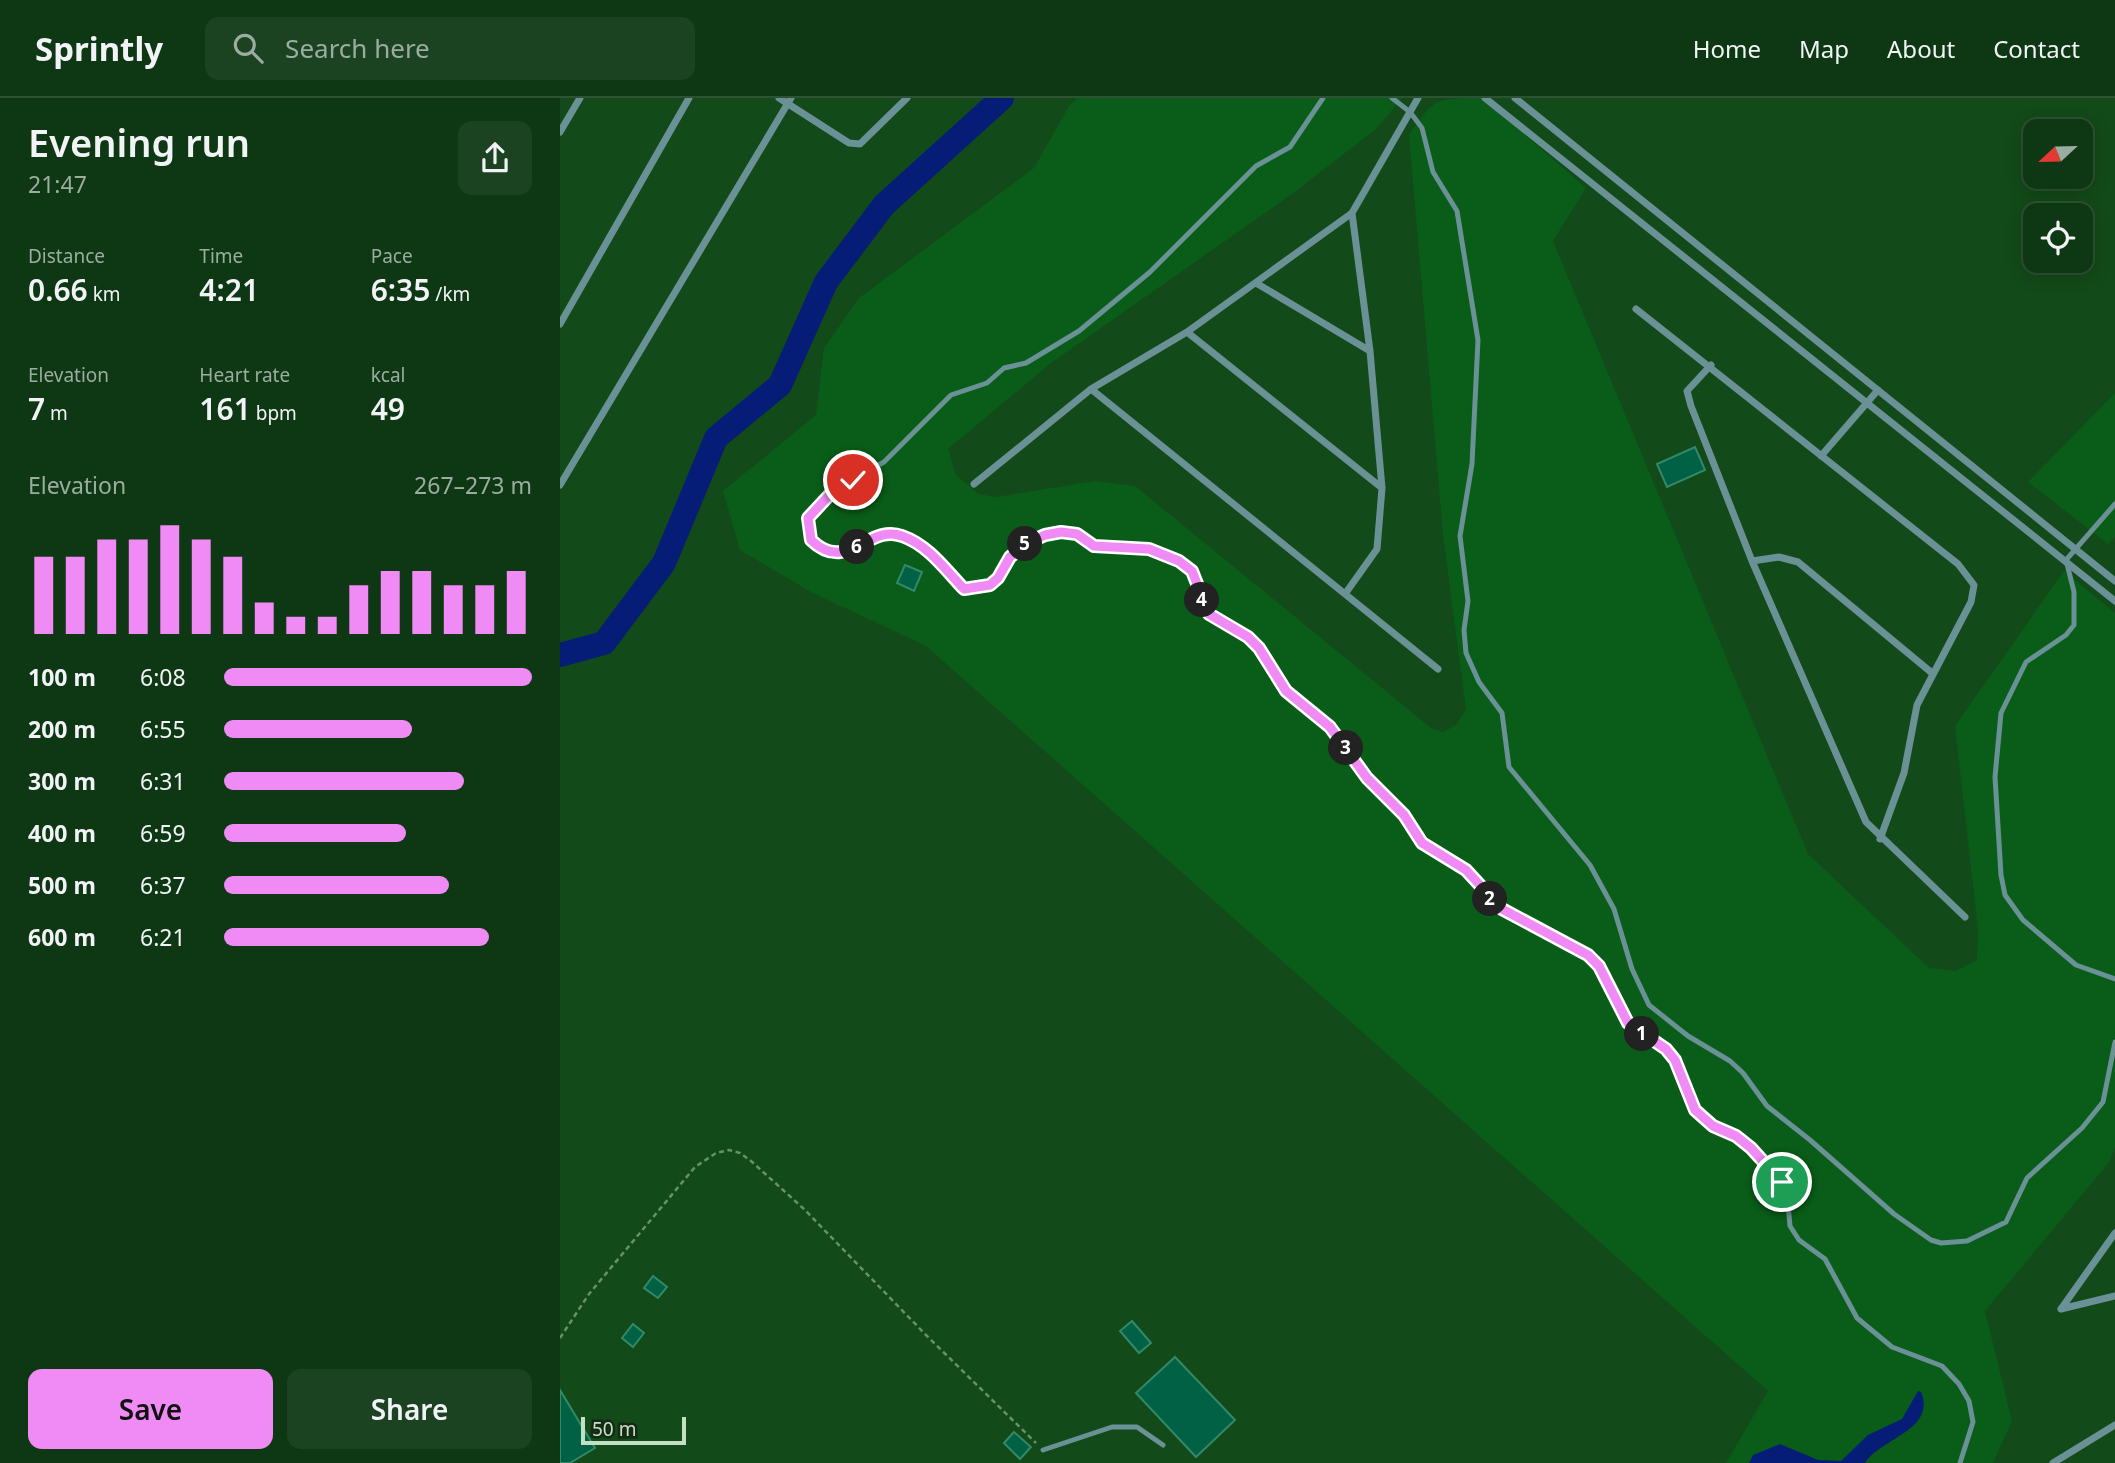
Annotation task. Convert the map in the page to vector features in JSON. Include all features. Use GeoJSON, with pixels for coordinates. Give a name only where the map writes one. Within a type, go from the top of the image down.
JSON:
{"type":"FeatureCollection","features":[{"type":"Feature","properties":{"kind":"street"},"geometry":{"type":"LineString","coordinates":[[560,132],[580,98]]}},
{"type":"Feature","properties":{"kind":"street"},"geometry":{"type":"LineString","coordinates":[[560,324],[690,98]]}},
{"type":"Feature","properties":{"kind":"street"},"geometry":{"type":"LineString","coordinates":[[560,485],[785,100],[849,143],[860,144],[908,98]]}},
{"type":"Feature","properties":{"kind":"street"},"geometry":{"type":"LineString","coordinates":[[974,484],[1091,389],[1187,332],[1352,213],[1418,98]]}},
{"type":"Feature","properties":{"kind":"street"},"geometry":{"type":"LineString","coordinates":[[1485,98],[2115,601]]}},
{"type":"Feature","properties":{"kind":"street"},"geometry":{"type":"LineString","coordinates":[[1515,98],[2115,581]]}},
{"type":"Feature","properties":{"kind":"street"},"geometry":{"type":"LineString","coordinates":[[1345,594],[1377,549],[1382,488],[1370,351],[1352,213]]}},
{"type":"Feature","properties":{"kind":"street"},"geometry":{"type":"LineString","coordinates":[[1256,283],[1370,351]]}},
{"type":"Feature","properties":{"kind":"street"},"geometry":{"type":"LineString","coordinates":[[1636,309],[1711,365],[1958,564],[1974,585],[1971,602],[1917,705],[1908,739],[1904,773],[1880,839]]}},
{"type":"Feature","properties":{"kind":"street"},"geometry":{"type":"LineString","coordinates":[[1187,332],[1382,488]]}},
{"type":"Feature","properties":{"kind":"street"},"geometry":{"type":"LineString","coordinates":[[1711,365],[1687,391],[1752,561],[1866,822],[1880,839],[1965,917]]}},
{"type":"Feature","properties":{"kind":"street"},"geometry":{"type":"LineString","coordinates":[[1091,389],[1438,669]]}},
{"type":"Feature","properties":{"kind":"street"},"geometry":{"type":"LineString","coordinates":[[1821,456],[1878,390]]}},
{"type":"Feature","properties":{"kind":"street"},"geometry":{"type":"LineString","coordinates":[[1752,561],[1779,557],[1798,562],[1932,673]]}},
{"type":"Feature","properties":{"kind":"street"},"geometry":{"type":"LineString","coordinates":[[2115,1233],[2061,1309],[2115,1296]]}},
{"type":"Feature","properties":{"kind":"street"},"geometry":{"type":"LineString","coordinates":[[2053,1463],[2115,1425]]}},
{"type":"Feature","properties":{"kind":"lane"},"geometry":{"type":"LineString","coordinates":[[1323,98],[1290,147],[1256,166],[1150,272],[1067,340],[1026,363],[1004,368],[987,383],[960,390],[944,400],[884,461],[825,498],[808,518],[808,532],[819,547],[837,554],[883,535],[900,534],[923,547],[964,589],[990,585],[998,578],[1010,557],[1027,543],[1061,532],[1077,534],[1094,546],[1106,549],[1149,549],[1165,553],[1186,566],[1196,579],[1209,614],[1248,637],[1259,648],[1286,691],[1330,727],[1367,778],[1404,815],[1422,843],[1466,870],[1502,909],[1588,955],[1599,966],[1628,1023],[1666,1049],[1675,1060],[1695,1110],[1713,1126],[1736,1136],[1751,1148],[1782,1182],[1787,1194],[1790,1226],[1798,1240],[1825,1259],[1857,1318],[1892,1347],[1942,1366],[1959,1384],[1969,1401],[1973,1422],[1960,1463]]}},
{"type":"Feature","properties":{"kind":"lane"},"geometry":{"type":"LineString","coordinates":[[1392,98],[1410,111],[1422,128],[1438,183],[1451,197],[1457,211],[1478,340],[1472,464],[1460,536],[1468,601],[1464,643],[1466,653],[1479,682],[1502,713],[1509,767],[1554,825],[1584,855],[1614,909],[1632,969],[1649,1005],[1688,1036],[1730,1061],[1743,1073],[1767,1106],[1894,1214],[1931,1240],[1941,1243],[1966,1241],[2006,1222],[2027,1178],[2096,1113],[2103,1101],[2115,1042]]}},
{"type":"Feature","properties":{"kind":"lane"},"geometry":{"type":"LineString","coordinates":[[2115,504],[2066,561],[2074,592],[2074,625],[2066,635],[2026,663],[2001,713],[1995,777],[2001,875],[2005,895],[2023,920],[2076,965],[2115,979]]}},
{"type":"Feature","properties":{"kind":"lane"},"geometry":{"type":"LineString","coordinates":[[1043,1450],[1112,1427],[1137,1427],[1163,1445]]}},
{"type":"Feature","properties":{"kind":"path"},"geometry":{"type":"LineString","coordinates":[[560,1338],[589,1294],[695,1167],[716,1153],[729,1150],[740,1153],[751,1161],[804,1209],[1043,1450]]}},
{"type":"Feature","properties":{"kind":"green space"},"geometry":{"type":"Polygon","coordinates":[[[1077,98],[1402,98],[1376,129],[1292,194],[1051,363],[948,449],[956,475],[979,494],[996,497],[1096,481],[1135,486],[1431,728],[1443,732],[1456,725],[1466,709],[1443,535],[1409,135],[1431,107],[1445,100],[1483,98],[1586,188],[1553,241],[1808,854],[1929,968],[1956,971],[1977,960],[1978,930],[1955,726],[2064,571],[2115,613],[2115,1147],[2110,1161],[1985,1311],[2012,1421],[1993,1463],[1726,1463],[1768,1391],[926,646],[811,592],[740,550],[723,491],[816,415],[824,348],[859,298],[1034,168],[1069,106],[1077,98]]]}},
{"type":"Feature","properties":{"kind":"green space"},"geometry":{"type":"Polygon","coordinates":[[[2115,393],[2115,536],[2108,544],[2028,482],[2115,393]]]}},
{"type":"Feature","properties":{"kind":"shaded area"},"geometry":{"type":"Polygon","coordinates":[[[1918,1391],[1921,1392],[1924,1405],[1921,1416],[1914,1425],[1882,1447],[1865,1463],[1749,1463],[1753,1455],[1780,1444],[1818,1460],[1841,1461],[1868,1435],[1902,1419],[1918,1391]]]}},
{"type":"Feature","properties":{"kind":"building"},"geometry":{"type":"Polygon","coordinates":[[[1695,447],[1705,470],[1667,487],[1657,464],[1695,447]]]}},
{"type":"Feature","properties":{"kind":"building"},"geometry":{"type":"Polygon","coordinates":[[[905,565],[922,572],[914,591],[897,583],[905,565]]]}},
{"type":"Feature","properties":{"kind":"building"},"geometry":{"type":"Polygon","coordinates":[[[653,1276],[667,1287],[658,1298],[644,1288],[653,1276]]]}},
{"type":"Feature","properties":{"kind":"building"},"geometry":{"type":"Polygon","coordinates":[[[1132,1321],[1151,1343],[1139,1353],[1120,1331],[1132,1321]]]}},
{"type":"Feature","properties":{"kind":"building"},"geometry":{"type":"Polygon","coordinates":[[[633,1324],[644,1333],[633,1347],[622,1338],[633,1324]]]}},
{"type":"Feature","properties":{"kind":"building"},"geometry":{"type":"Polygon","coordinates":[[[1175,1357],[1235,1420],[1196,1457],[1136,1393],[1175,1357]]]}},
{"type":"Feature","properties":{"kind":"building"},"geometry":{"type":"Polygon","coordinates":[[[560,1390],[595,1448],[570,1463],[560,1463],[560,1390]]]}},
{"type":"Feature","properties":{"kind":"building"},"geometry":{"type":"Polygon","coordinates":[[[1014,1432],[1031,1447],[1020,1459],[1004,1443],[1014,1432]]]}},
{"type":"Feature","properties":{"kind":"waterway"},"geometry":{"type":"LineString","coordinates":[[560,655],[604,643],[664,563],[716,438],[780,385],[826,282],[884,205],[1002,98]]}},
{"type":"Feature","properties":{"kind":"route"},"geometry":{"type":"LineString","coordinates":[[853,480],[835,489],[808,518],[806,524],[811,540],[827,552],[837,554],[883,535],[900,534],[932,554],[964,589],[990,585],[998,578],[1010,557],[1027,543],[1061,532],[1077,534],[1094,546],[1106,549],[1149,549],[1165,553],[1186,566],[1196,579],[1209,614],[1248,637],[1259,648],[1286,691],[1330,727],[1367,778],[1404,815],[1422,843],[1466,870],[1490,900],[1502,909],[1518,915],[1550,937],[1588,955],[1599,966],[1628,1023],[1666,1049],[1675,1060],[1695,1110],[1713,1126],[1736,1136],[1751,1148],[1782,1182]]}}]}
